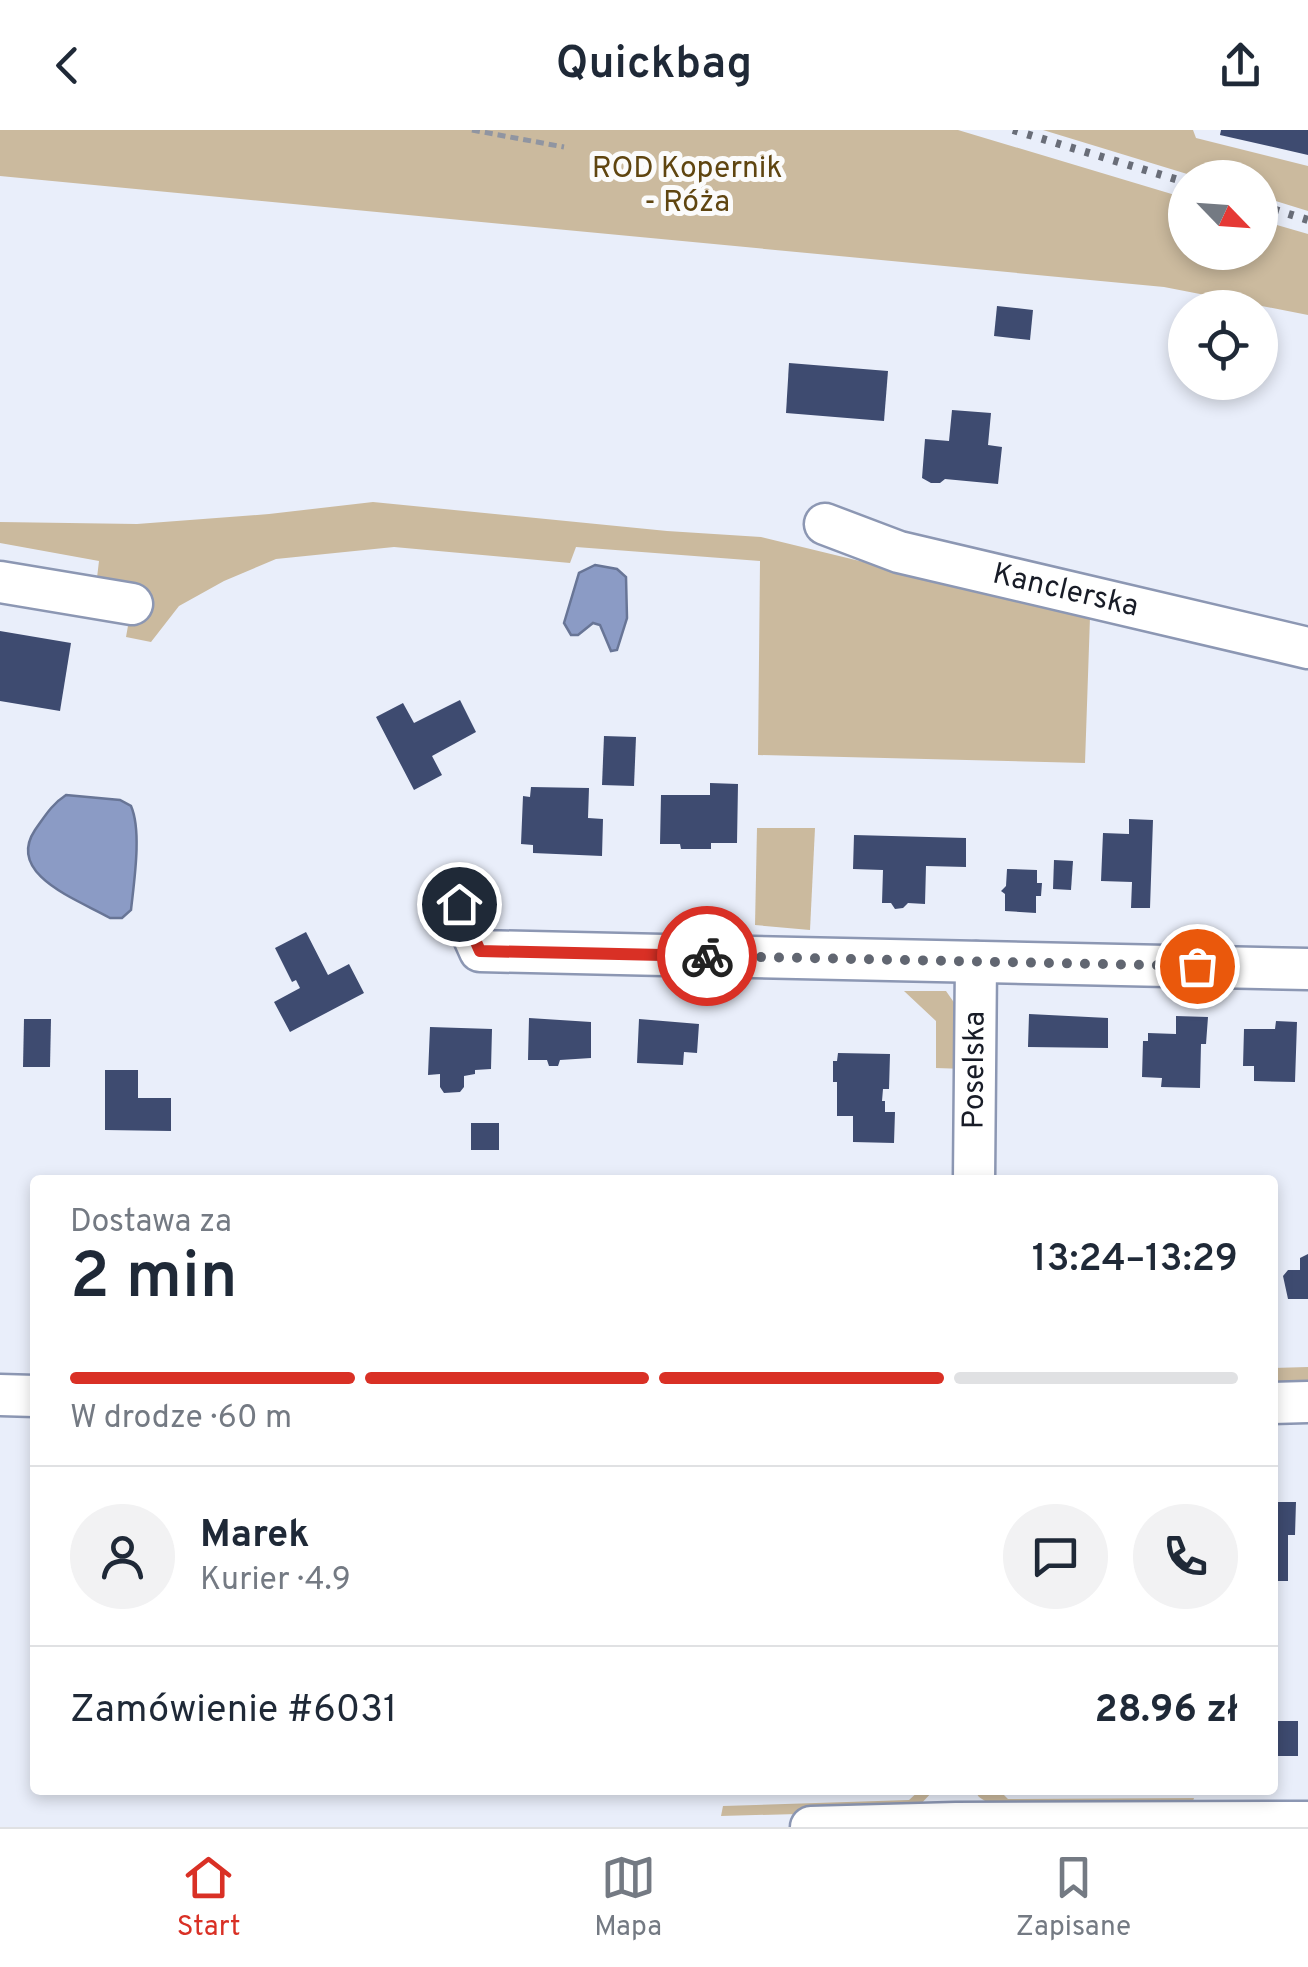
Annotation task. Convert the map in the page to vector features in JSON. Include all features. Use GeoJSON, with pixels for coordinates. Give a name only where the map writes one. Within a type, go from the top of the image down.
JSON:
{"type":"FeatureCollection","features":[{"type":"Feature","properties":{"kind":"street","name":"Kanclerska"},"geometry":{"type":"LineString","coordinates":[[826,524],[899,552],[1308,648]]}},
{"type":"Feature","properties":{"kind":"street"},"geometry":{"type":"LineString","coordinates":[[0,582],[132,604]]}},
{"type":"Feature","properties":{"kind":"street"},"geometry":{"type":"LineString","coordinates":[[459,904],[480,951],[1308,969]]}},
{"type":"Feature","properties":{"kind":"street","name":"Poselska"},"geometry":{"type":"LineString","coordinates":[[974,1175],[976,962]]}},
{"type":"Feature","properties":{"kind":"street"},"geometry":{"type":"LineString","coordinates":[[0,1395],[30,1396]]}},
{"type":"Feature","properties":{"kind":"street"},"geometry":{"type":"LineString","coordinates":[[1278,1403],[1308,1402]]}},
{"type":"Feature","properties":{"kind":"street"},"geometry":{"type":"LineString","coordinates":[[811,1827],[956,1813],[1308,1822]]}},
{"type":"Feature","properties":{"kind":"path"},"geometry":{"type":"LineString","coordinates":[[472,130],[564,147]]}},
{"type":"Feature","properties":{"kind":"green space","name":"ROD Kopernik - Róża"},"geometry":{"type":"Polygon","coordinates":[[[0,130],[958,130],[1168,193],[1168,270],[1278,270],[1278,225],[1308,234],[1308,315],[1278,309],[1278,290],[1179,290],[0,176],[0,130]]]}},
{"type":"Feature","properties":{"kind":"green space"},"geometry":{"type":"Polygon","coordinates":[[[1043,130],[1193,130],[1196,138],[1308,166],[1308,211],[1278,202],[1278,160],[1168,160],[1168,168],[1043,130]]]}},
{"type":"Feature","properties":{"kind":"green space"},"geometry":{"type":"Polygon","coordinates":[[[373,502],[761,537],[1090,617],[1085,763],[758,755],[760,561],[576,547],[570,563],[394,547],[276,559],[179,606],[151,642],[126,637],[134,592],[96,586],[99,561],[0,543],[0,522],[137,524],[373,502]]]}},
{"type":"Feature","properties":{"kind":"green space"},"geometry":{"type":"Polygon","coordinates":[[[757,828],[815,828],[810,930],[755,925],[757,828]]]}},
{"type":"Feature","properties":{"kind":"green space"},"geometry":{"type":"Polygon","coordinates":[[[904,991],[946,991],[962,1014],[965,1069],[936,1068],[936,1021],[904,991]]]}},
{"type":"Feature","properties":{"kind":"green space"},"geometry":{"type":"Polygon","coordinates":[[[1308,1367],[1308,1381],[1278,1381],[1278,1368],[1308,1367]]]}},
{"type":"Feature","properties":{"kind":"green space"},"geometry":{"type":"Polygon","coordinates":[[[914,1795],[929,1795],[917,1808],[904,1811],[721,1816],[723,1806],[909,1800],[914,1795]]]}},
{"type":"Feature","properties":{"kind":"green space"},"geometry":{"type":"Polygon","coordinates":[[[979,1797],[1194,1798],[1190,1810],[994,1807],[979,1797]]]}},
{"type":"Feature","properties":{"kind":"water"},"geometry":{"type":"Polygon","coordinates":[[[595,565],[617,569],[626,577],[627,618],[617,650],[611,651],[600,625],[593,623],[578,635],[571,635],[564,623],[579,573],[595,565]]]}},
{"type":"Feature","properties":{"kind":"water"},"geometry":{"type":"Polygon","coordinates":[[[66,795],[120,800],[131,806],[137,843],[135,871],[131,910],[122,918],[110,918],[65,894],[37,873],[30,860],[28,846],[35,830],[66,795]]]}},
{"type":"Feature","properties":{"kind":"building"},"geometry":{"type":"Polygon","coordinates":[[[1221,130],[1308,130],[1308,155],[1220,135],[1221,130]]]}},
{"type":"Feature","properties":{"kind":"building"},"geometry":{"type":"Polygon","coordinates":[[[997,306],[1033,310],[1030,340],[994,336],[997,306]]]}},
{"type":"Feature","properties":{"kind":"building"},"geometry":{"type":"Polygon","coordinates":[[[789,363],[888,371],[884,421],[786,413],[789,363]]]}},
{"type":"Feature","properties":{"kind":"building"},"geometry":{"type":"Polygon","coordinates":[[[952,410],[991,413],[988,445],[1002,447],[998,484],[945,479],[931,483],[922,478],[925,439],[949,441],[952,410]]]}},
{"type":"Feature","properties":{"kind":"building"},"geometry":{"type":"Polygon","coordinates":[[[0,631],[71,643],[60,711],[0,701],[0,631]]]}},
{"type":"Feature","properties":{"kind":"building"},"geometry":{"type":"Polygon","coordinates":[[[460,700],[476,732],[432,756],[442,775],[414,790],[376,717],[403,703],[414,723],[460,700]]]}},
{"type":"Feature","properties":{"kind":"building"},"geometry":{"type":"Polygon","coordinates":[[[604,736],[636,737],[634,786],[602,785],[604,736]]]}},
{"type":"Feature","properties":{"kind":"building"},"geometry":{"type":"Polygon","coordinates":[[[710,783],[738,784],[737,843],[711,843],[711,849],[660,844],[661,795],[710,795],[710,783]]]}},
{"type":"Feature","properties":{"kind":"building"},"geometry":{"type":"Polygon","coordinates":[[[531,787],[589,788],[588,818],[603,819],[602,856],[533,853],[533,845],[521,844],[523,796],[530,797],[531,787]]]}},
{"type":"Feature","properties":{"kind":"building"},"geometry":{"type":"Polygon","coordinates":[[[1129,819],[1153,820],[1150,908],[1131,908],[1132,882],[1101,881],[1103,833],[1129,834],[1129,819]]]}},
{"type":"Feature","properties":{"kind":"building"},"geometry":{"type":"Polygon","coordinates":[[[854,835],[966,838],[966,867],[926,866],[925,904],[908,903],[895,909],[891,903],[882,903],[883,870],[853,869],[854,835]]]}},
{"type":"Feature","properties":{"kind":"building"},"geometry":{"type":"Polygon","coordinates":[[[1054,860],[1073,861],[1071,890],[1053,889],[1054,860]]]}},
{"type":"Feature","properties":{"kind":"building"},"geometry":{"type":"Polygon","coordinates":[[[1007,869],[1037,870],[1037,883],[1042,883],[1041,896],[1036,896],[1036,913],[1005,911],[1005,894],[1001,891],[1006,886],[1007,869]]]}},
{"type":"Feature","properties":{"kind":"building"},"geometry":{"type":"Polygon","coordinates":[[[306,932],[328,975],[349,964],[364,993],[290,1032],[274,1002],[300,988],[296,980],[292,982],[275,948],[306,932]]]}},
{"type":"Feature","properties":{"kind":"building"},"geometry":{"type":"Polygon","coordinates":[[[1029,1014],[1108,1018],[1108,1048],[1028,1047],[1029,1014]]]}},
{"type":"Feature","properties":{"kind":"building"},"geometry":{"type":"Polygon","coordinates":[[[1176,1016],[1208,1017],[1206,1044],[1201,1044],[1200,1088],[1161,1087],[1162,1078],[1142,1077],[1143,1041],[1148,1041],[1148,1033],[1176,1034],[1176,1016]]]}},
{"type":"Feature","properties":{"kind":"building"},"geometry":{"type":"Polygon","coordinates":[[[529,1018],[591,1022],[591,1058],[560,1060],[558,1066],[549,1066],[547,1060],[528,1060],[529,1018]]]}},
{"type":"Feature","properties":{"kind":"building"},"geometry":{"type":"Polygon","coordinates":[[[24,1019],[51,1019],[50,1067],[23,1067],[24,1019]]]}},
{"type":"Feature","properties":{"kind":"building"},"geometry":{"type":"Polygon","coordinates":[[[639,1019],[699,1024],[697,1053],[684,1052],[683,1065],[637,1063],[639,1019]]]}},
{"type":"Feature","properties":{"kind":"building"},"geometry":{"type":"Polygon","coordinates":[[[1276,1021],[1297,1022],[1295,1082],[1254,1081],[1254,1066],[1243,1066],[1244,1029],[1275,1029],[1276,1021]]]}},
{"type":"Feature","properties":{"kind":"building"},"geometry":{"type":"Polygon","coordinates":[[[430,1027],[492,1029],[491,1069],[475,1070],[475,1074],[464,1076],[460,1092],[444,1093],[440,1074],[428,1075],[430,1027]]]}},
{"type":"Feature","properties":{"kind":"building"},"geometry":{"type":"Polygon","coordinates":[[[838,1053],[890,1054],[889,1089],[883,1089],[882,1101],[885,1112],[895,1112],[894,1143],[853,1142],[853,1116],[837,1116],[833,1061],[837,1061],[838,1053]]]}},
{"type":"Feature","properties":{"kind":"building"},"geometry":{"type":"Polygon","coordinates":[[[105,1070],[138,1070],[138,1098],[171,1098],[171,1131],[105,1130],[105,1070]]]}},
{"type":"Feature","properties":{"kind":"building"},"geometry":{"type":"Polygon","coordinates":[[[471,1123],[499,1123],[499,1150],[471,1150],[471,1123]]]}},
{"type":"Feature","properties":{"kind":"building"},"geometry":{"type":"Polygon","coordinates":[[[1308,1254],[1308,1299],[1288,1299],[1283,1276],[1288,1270],[1300,1270],[1300,1258],[1308,1254]]]}},
{"type":"Feature","properties":{"kind":"building"},"geometry":{"type":"Polygon","coordinates":[[[1278,1502],[1296,1502],[1295,1535],[1288,1535],[1288,1581],[1278,1581],[1278,1502]]]}},
{"type":"Feature","properties":{"kind":"building"},"geometry":{"type":"Polygon","coordinates":[[[1278,1721],[1298,1721],[1298,1756],[1278,1756],[1278,1721]]]}},
{"type":"Feature","properties":{"kind":"railway"},"geometry":{"type":"LineString","coordinates":[[1013,130],[1168,177]]}},
{"type":"Feature","properties":{"kind":"railway"},"geometry":{"type":"LineString","coordinates":[[1278,211],[1308,220]]}},
{"type":"Feature","properties":{"kind":"way so far"},"geometry":{"type":"LineString","coordinates":[[707,956],[1197,966]]}},
{"type":"Feature","properties":{"kind":"route"},"geometry":{"type":"LineString","coordinates":[[459,904],[480,951],[707,956]]}}]}
